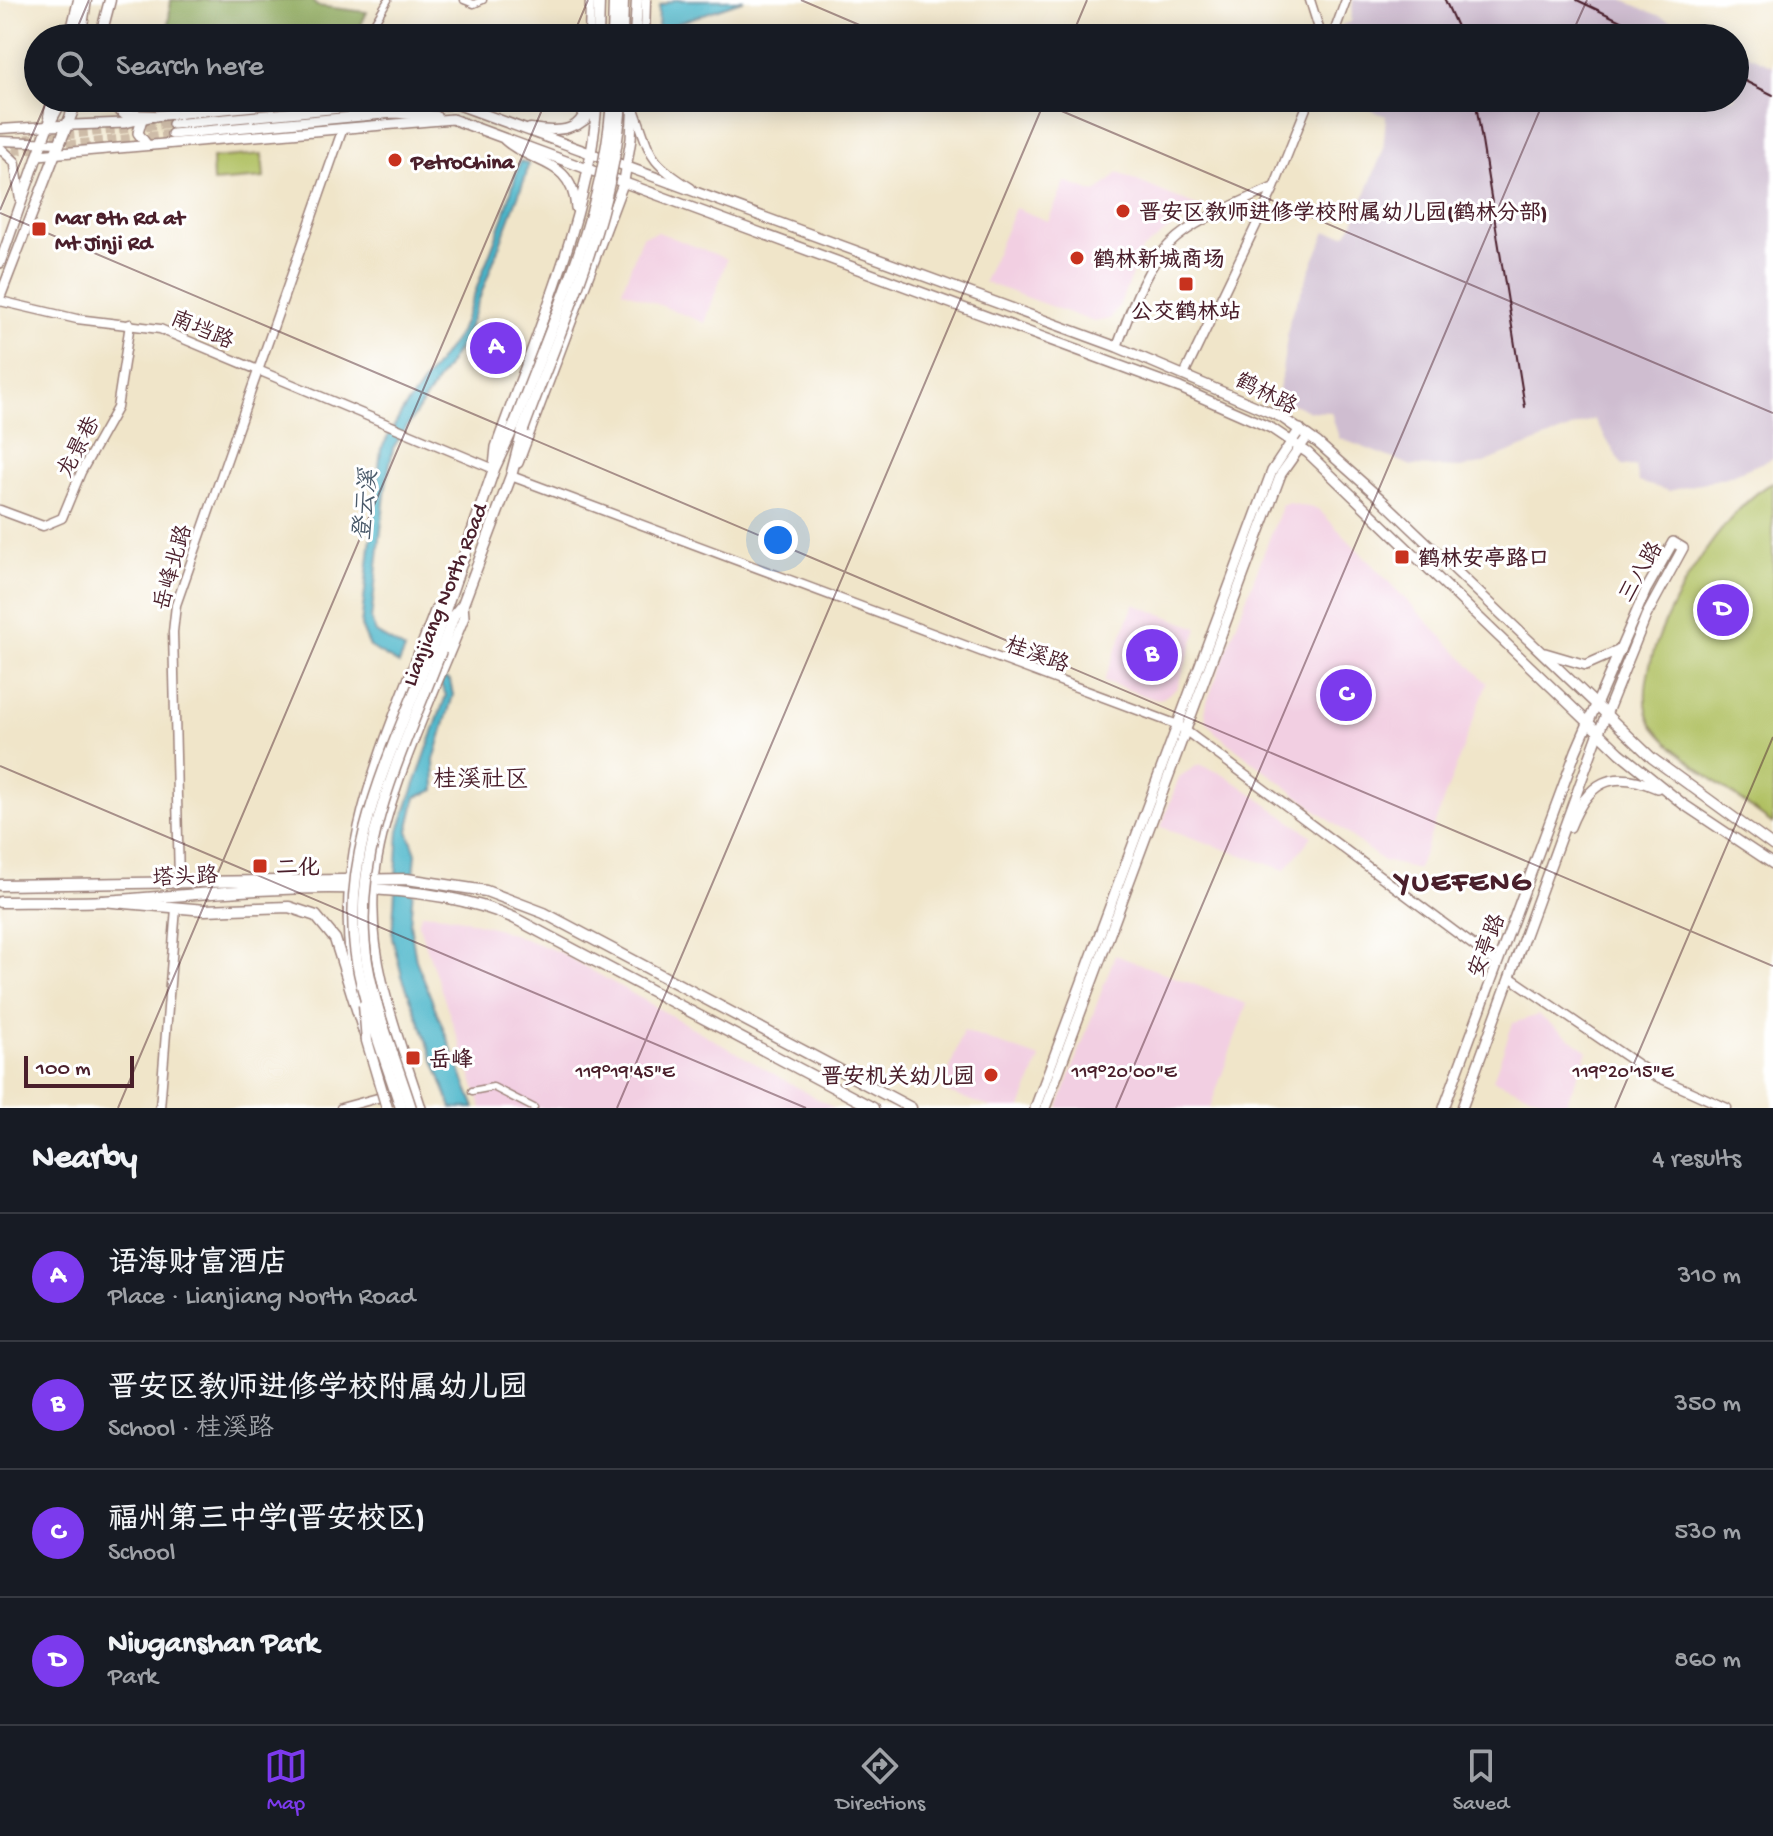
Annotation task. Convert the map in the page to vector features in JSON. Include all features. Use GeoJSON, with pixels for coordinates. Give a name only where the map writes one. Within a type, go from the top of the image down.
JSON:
{"type":"FeatureCollection","features":[{"type":"Feature","properties":{"kind":"main road"},"geometry":{"type":"LineString","coordinates":[[73,24],[79,0]]}},
{"type":"Feature","properties":{"kind":"main road"},"geometry":{"type":"LineString","coordinates":[[82,24],[86,0]]}},
{"type":"Feature","properties":{"kind":"main road"},"geometry":{"type":"LineString","coordinates":[[104,24],[110,0]]}},
{"type":"Feature","properties":{"kind":"main road"},"geometry":{"type":"LineString","coordinates":[[598,24],[599,0]]}},
{"type":"Feature","properties":{"kind":"main road"},"geometry":{"type":"LineString","coordinates":[[613,24],[614,0]]}},
{"type":"Feature","properties":{"kind":"main road"},"geometry":{"type":"LineString","coordinates":[[622,24],[623,0]]}},
{"type":"Feature","properties":{"kind":"main road"},"geometry":{"type":"LineString","coordinates":[[636,24],[637,0]]}},
{"type":"Feature","properties":{"kind":"main road"},"geometry":{"type":"LineString","coordinates":[[0,263],[43,143],[50,112]]}},
{"type":"Feature","properties":{"kind":"main road"},"geometry":{"type":"LineString","coordinates":[[48,126],[56,112]]}},
{"type":"Feature","properties":{"kind":"main road"},"geometry":{"type":"LineString","coordinates":[[0,299],[72,112]]}},
{"type":"Feature","properties":{"kind":"main road"},"geometry":{"type":"LineString","coordinates":[[122,112],[126,115],[154,116],[194,112]]}},
{"type":"Feature","properties":{"kind":"main road"},"geometry":{"type":"LineString","coordinates":[[315,112],[172,129],[394,113],[452,119],[589,169]]}},
{"type":"Feature","properties":{"kind":"main road"},"geometry":{"type":"LineString","coordinates":[[480,112],[592,153]]}},
{"type":"Feature","properties":{"kind":"main road"},"geometry":{"type":"LineString","coordinates":[[577,125],[589,112]]}},
{"type":"Feature","properties":{"kind":"main road"},"geometry":{"type":"LineString","coordinates":[[494,469],[496,447],[575,220],[592,153],[595,112]]}},
{"type":"Feature","properties":{"kind":"main road","name":"Lianjiang North Road"},"geometry":{"type":"LineString","coordinates":[[401,1108],[363,985],[353,917],[362,840],[436,649],[463,604],[511,476],[518,428],[591,213],[605,154],[610,112]]}},
{"type":"Feature","properties":{"kind":"main road","name":"Lianjiang North Road"},"geometry":{"type":"LineString","coordinates":[[411,1108],[367,961],[364,889],[377,820],[436,649],[446,612],[446,598],[494,469],[518,428],[600,216],[615,156],[620,112]]}},
{"type":"Feature","properties":{"kind":"main road"},"geometry":{"type":"LineString","coordinates":[[511,476],[624,181],[633,112]]}},
{"type":"Feature","properties":{"kind":"main road"},"geometry":{"type":"LineString","coordinates":[[48,126],[125,123],[154,116]]}},
{"type":"Feature","properties":{"kind":"main road"},"geometry":{"type":"LineString","coordinates":[[142,119],[138,133],[147,145]]}},
{"type":"Feature","properties":{"kind":"main road"},"geometry":{"type":"LineString","coordinates":[[38,155],[57,148],[147,145],[452,119]]}},
{"type":"Feature","properties":{"kind":"main road"},"geometry":{"type":"LineString","coordinates":[[500,135],[516,149],[560,171],[572,189],[575,220]]}},
{"type":"Feature","properties":{"kind":"main road"},"geometry":{"type":"LineString","coordinates":[[0,148],[11,157],[17,169],[20,206]]}},
{"type":"Feature","properties":{"kind":"main road","name":"鹤林路"},"geometry":{"type":"LineString","coordinates":[[592,153],[1117,347],[1267,409],[1304,432],[1382,500],[1596,707],[1683,783],[1773,846]]}},
{"type":"Feature","properties":{"kind":"main road","name":"鹤林路"},"geometry":{"type":"LineString","coordinates":[[589,169],[1170,384],[1295,444],[1666,792],[1773,864]]}},
{"type":"Feature","properties":{"kind":"main road"},"geometry":{"type":"LineString","coordinates":[[1035,1108],[1281,474],[1304,432]]}},
{"type":"Feature","properties":{"kind":"main road","name":"三八路"},"geometry":{"type":"LineString","coordinates":[[1596,707],[1646,590],[1673,542],[1683,548],[1646,616],[1606,716]]}},
{"type":"Feature","properties":{"kind":"main road"},"geometry":{"type":"LineString","coordinates":[[388,1108],[351,968],[347,885],[368,794],[436,608],[446,598]]}},
{"type":"Feature","properties":{"kind":"main road"},"geometry":{"type":"LineString","coordinates":[[421,1108],[379,969],[373,885],[389,811],[464,617],[463,604]]}},
{"type":"Feature","properties":{"kind":"main road"},"geometry":{"type":"LineString","coordinates":[[1536,648],[1578,665],[1599,662],[1620,650]]}},
{"type":"Feature","properties":{"kind":"main road","name":"安亭路"},"geometry":{"type":"LineString","coordinates":[[1444,1108],[1596,707]]}},
{"type":"Feature","properties":{"kind":"main road","name":"安亭路"},"geometry":{"type":"LineString","coordinates":[[1462,1108],[1606,716]]}},
{"type":"Feature","properties":{"kind":"main road"},"geometry":{"type":"LineString","coordinates":[[1045,1108],[1182,727]]}},
{"type":"Feature","properties":{"kind":"main road"},"geometry":{"type":"LineString","coordinates":[[1546,876],[1556,865],[1580,802],[1596,787],[1623,778],[1666,792]]}},
{"type":"Feature","properties":{"kind":"main road","name":"塔头路"},"geometry":{"type":"LineString","coordinates":[[0,885],[179,880],[347,885]]}},
{"type":"Feature","properties":{"kind":"main road"},"geometry":{"type":"LineString","coordinates":[[347,885],[448,883],[524,904],[911,1108]]}},
{"type":"Feature","properties":{"kind":"main road","name":"塔头路"},"geometry":{"type":"LineString","coordinates":[[0,902],[102,901],[347,885]]}},
{"type":"Feature","properties":{"kind":"main road"},"geometry":{"type":"LineString","coordinates":[[373,885],[458,900],[505,913],[873,1108]]}},
{"type":"Feature","properties":{"kind":"main road"},"geometry":{"type":"LineString","coordinates":[[102,901],[205,910],[289,907],[321,920],[335,939],[388,1108]]}},
{"type":"Feature","properties":{"kind":"main road"},"geometry":{"type":"LineString","coordinates":[[363,985],[367,1041]]}},
{"type":"Feature","properties":{"kind":"street"},"geometry":{"type":"LineString","coordinates":[[373,24],[388,0]]}},
{"type":"Feature","properties":{"kind":"street"},"geometry":{"type":"LineString","coordinates":[[464,0],[474,4],[483,0]]}},
{"type":"Feature","properties":{"kind":"street"},"geometry":{"type":"LineString","coordinates":[[589,24],[590,0]]}},
{"type":"Feature","properties":{"kind":"street"},"geometry":{"type":"LineString","coordinates":[[646,0],[646,24]]}},
{"type":"Feature","properties":{"kind":"street"},"geometry":{"type":"LineString","coordinates":[[1310,0],[1318,24]]}},
{"type":"Feature","properties":{"kind":"street"},"geometry":{"type":"LineString","coordinates":[[1337,24],[1346,0]]}},
{"type":"Feature","properties":{"kind":"street"},"geometry":{"type":"LineString","coordinates":[[525,127],[558,131],[577,125],[585,112]]}},
{"type":"Feature","properties":{"kind":"street"},"geometry":{"type":"LineString","coordinates":[[637,112],[647,150],[655,162],[699,192]]}},
{"type":"Feature","properties":{"kind":"street"},"geometry":{"type":"LineString","coordinates":[[1185,373],[1274,188],[1304,112]]}},
{"type":"Feature","properties":{"kind":"street"},"geometry":{"type":"LineString","coordinates":[[0,129],[48,126]]}},
{"type":"Feature","properties":{"kind":"street","name":"岳峰北路"},"geometry":{"type":"LineString","coordinates":[[179,880],[173,632],[176,605],[343,128]]}},
{"type":"Feature","properties":{"kind":"street"},"geometry":{"type":"LineString","coordinates":[[0,141],[43,143],[57,148]]}},
{"type":"Feature","properties":{"kind":"street"},"geometry":{"type":"LineString","coordinates":[[1117,347],[1144,275],[1163,248],[1200,221],[1274,188]]}},
{"type":"Feature","properties":{"kind":"street","name":"南垱路"},"geometry":{"type":"LineString","coordinates":[[0,299],[77,319],[160,329],[494,469]]}},
{"type":"Feature","properties":{"kind":"street","name":"龙景巷"},"geometry":{"type":"LineString","coordinates":[[0,510],[43,526],[62,518],[81,472],[117,408],[130,324]]}},
{"type":"Feature","properties":{"kind":"street","name":"桂溪路"},"geometry":{"type":"LineString","coordinates":[[511,476],[1182,727],[1497,963]]}},
{"type":"Feature","properties":{"kind":"street"},"geometry":{"type":"LineString","coordinates":[[160,1108],[176,908]]}},
{"type":"Feature","properties":{"kind":"street"},"geometry":{"type":"LineString","coordinates":[[1510,977],[1653,1075],[1727,1108]]}},
{"type":"Feature","properties":{"kind":"street"},"geometry":{"type":"LineString","coordinates":[[472,1091],[493,1087],[534,1108]]}},
{"type":"Feature","properties":{"kind":"street"},"geometry":{"type":"LineString","coordinates":[[341,1108],[385,1096]]}},
{"type":"Feature","properties":{"kind":"shaded area"},"geometry":{"type":"Polygon","coordinates":[[[1353,0],[1623,0],[1678,24],[1345,24],[1351,22],[1353,0]]]}},
{"type":"Feature","properties":{"kind":"shaded area"},"geometry":{"type":"Polygon","coordinates":[[[1749,55],[1773,66],[1773,458],[1727,477],[1669,491],[1639,482],[1636,467],[1622,465],[1594,419],[1481,464],[1460,468],[1412,466],[1339,438],[1331,412],[1308,411],[1278,397],[1290,318],[1326,232],[1346,234],[1354,222],[1383,151],[1386,116],[1376,112],[1749,112],[1749,55]]]}},
{"type":"Feature","properties":{"kind":"shaded area"},"geometry":{"type":"Polygon","coordinates":[[[1118,173],[1199,207],[1142,250],[1119,306],[1110,319],[1094,322],[984,282],[1015,208],[1048,221],[1065,182],[1096,193],[1118,173]]]}},
{"type":"Feature","properties":{"kind":"shaded area"},"geometry":{"type":"Polygon","coordinates":[[[658,232],[727,259],[705,323],[622,290],[642,236],[658,232]]]}},
{"type":"Feature","properties":{"kind":"shaded area"},"geometry":{"type":"Polygon","coordinates":[[[1289,503],[1318,509],[1487,683],[1418,869],[1383,861],[1216,733],[1206,720],[1205,707],[1282,505],[1289,503]]]}},
{"type":"Feature","properties":{"kind":"shaded area"},"geometry":{"type":"Polygon","coordinates":[[[1134,604],[1198,628],[1177,688],[1163,698],[1154,699],[1104,681],[1134,604]]]}},
{"type":"Feature","properties":{"kind":"shaded area"},"geometry":{"type":"Polygon","coordinates":[[[1199,764],[1225,775],[1312,836],[1285,870],[1161,827],[1179,777],[1199,764]]]}},
{"type":"Feature","properties":{"kind":"shaded area"},"geometry":{"type":"Polygon","coordinates":[[[422,913],[446,915],[496,928],[559,952],[834,1108],[482,1108],[418,923],[422,913]]]}},
{"type":"Feature","properties":{"kind":"shaded area"},"geometry":{"type":"Polygon","coordinates":[[[1115,955],[1247,1004],[1210,1108],[1058,1108],[1115,955]]]}},
{"type":"Feature","properties":{"kind":"shaded area"},"geometry":{"type":"Polygon","coordinates":[[[1538,1015],[1588,1051],[1564,1108],[1493,1080],[1513,1023],[1538,1015]]]}},
{"type":"Feature","properties":{"kind":"shaded area","name":"晋安机关幼儿园"},"geometry":{"type":"Polygon","coordinates":[[[963,1031],[1040,1058],[1021,1108],[993,1108],[942,1091],[963,1031]]]}},
{"type":"Feature","properties":{"kind":"green space"},"geometry":{"type":"Polygon","coordinates":[[[171,0],[311,0],[317,6],[367,12],[361,24],[168,24],[171,0]]]}},
{"type":"Feature","properties":{"kind":"green space"},"geometry":{"type":"Polygon","coordinates":[[[262,154],[264,178],[213,182],[212,158],[262,154]]]}},
{"type":"Feature","properties":{"kind":"green space"},"geometry":{"type":"Polygon","coordinates":[[[1773,483],[1773,824],[1708,776],[1660,735],[1652,724],[1646,698],[1650,666],[1662,629],[1680,592],[1727,523],[1751,498],[1773,483]]]}},
{"type":"Feature","properties":{"kind":"water"},"geometry":{"type":"Polygon","coordinates":[[[674,0],[744,0],[675,24],[658,24],[659,6],[674,0]]]}},
{"type":"Feature","properties":{"kind":"water"},"geometry":{"type":"Polygon","coordinates":[[[520,161],[528,164],[526,175],[463,342],[393,448],[371,620],[376,633],[405,650],[399,664],[370,647],[361,626],[381,449],[402,412],[460,332],[504,216],[520,161]]]}},
{"type":"Feature","properties":{"kind":"water"},"geometry":{"type":"Polygon","coordinates":[[[436,675],[450,681],[453,695],[434,760],[435,790],[416,797],[408,831],[416,853],[410,924],[416,960],[475,1108],[452,1108],[402,976],[392,937],[399,830],[446,695],[436,675]]]}},
{"type":"Feature","properties":{"kind":"tunnel"},"geometry":{"type":"LineString","coordinates":[[25,139],[173,124]]}},
{"type":"Feature","properties":{"kind":"tunnel"},"geometry":{"type":"LineString","coordinates":[[0,152],[172,134]]}},
{"type":"Feature","properties":{"kind":"railway"},"geometry":{"type":"LineString","coordinates":[[1445,0],[1456,24]]}},
{"type":"Feature","properties":{"kind":"railway"},"geometry":{"type":"LineString","coordinates":[[1577,0],[1627,24]]}},
{"type":"Feature","properties":{"kind":"railway"},"geometry":{"type":"LineString","coordinates":[[1749,83],[1773,95]]}},
{"type":"Feature","properties":{"kind":"railway"},"geometry":{"type":"LineString","coordinates":[[1477,112],[1525,407]]}},
{"type":"Feature","properties":{"kind":"place","name":"PetroChina"},"geometry":{"type":"Point","coordinates":[395,160]}},
{"type":"Feature","properties":{"kind":"place","name":"晋安区教师进修学校附属幼儿园(鹤林分部)"},"geometry":{"type":"Point","coordinates":[1123,211]}},
{"type":"Feature","properties":{"kind":"place","name":"Mar 8th Rd at Mt Jinji Rd"},"geometry":{"type":"Point","coordinates":[39,229]}},
{"type":"Feature","properties":{"kind":"place","name":"鹤林新城商场"},"geometry":{"type":"Point","coordinates":[1077,258]}},
{"type":"Feature","properties":{"kind":"place","name":"公交鹤林站"},"geometry":{"type":"Point","coordinates":[1186,284]}},
{"type":"Feature","properties":{"kind":"place","name":"语海财富酒店"},"geometry":{"type":"Point","coordinates":[496,348]}},
{"type":"Feature","properties":{"kind":"place","name":"鹤林安亭路口"},"geometry":{"type":"Point","coordinates":[1402,557]}},
{"type":"Feature","properties":{"kind":"place","name":"Niuganshan Park"},"geometry":{"type":"Point","coordinates":[1723,610]}},
{"type":"Feature","properties":{"kind":"place","name":"晋安区教师进修学校附属幼儿园"},"geometry":{"type":"Point","coordinates":[1152,655]}},
{"type":"Feature","properties":{"kind":"place","name":"福州第三中学(晋安校区)"},"geometry":{"type":"Point","coordinates":[1346,695]}},
{"type":"Feature","properties":{"kind":"place","name":"二化"},"geometry":{"type":"Point","coordinates":[260,866]}},
{"type":"Feature","properties":{"kind":"place","name":"岳峰"},"geometry":{"type":"Point","coordinates":[413,1058]}},
{"type":"Feature","properties":{"kind":"place","name":"晋安机关幼儿园"},"geometry":{"type":"Point","coordinates":[991,1075]}},
{"type":"Feature","properties":{"kind":"district","name":"桂溪社区"},"geometry":{"type":"Point","coordinates":[481,778]}},
{"type":"Feature","properties":{"kind":"district","name":"YUEFENG"},"geometry":{"type":"Point","coordinates":[1464,880]}},
{"type":"Feature","properties":{"kind":"water label","name":"登云溪"},"geometry":{"type":"Point","coordinates":[364,505]}}]}
